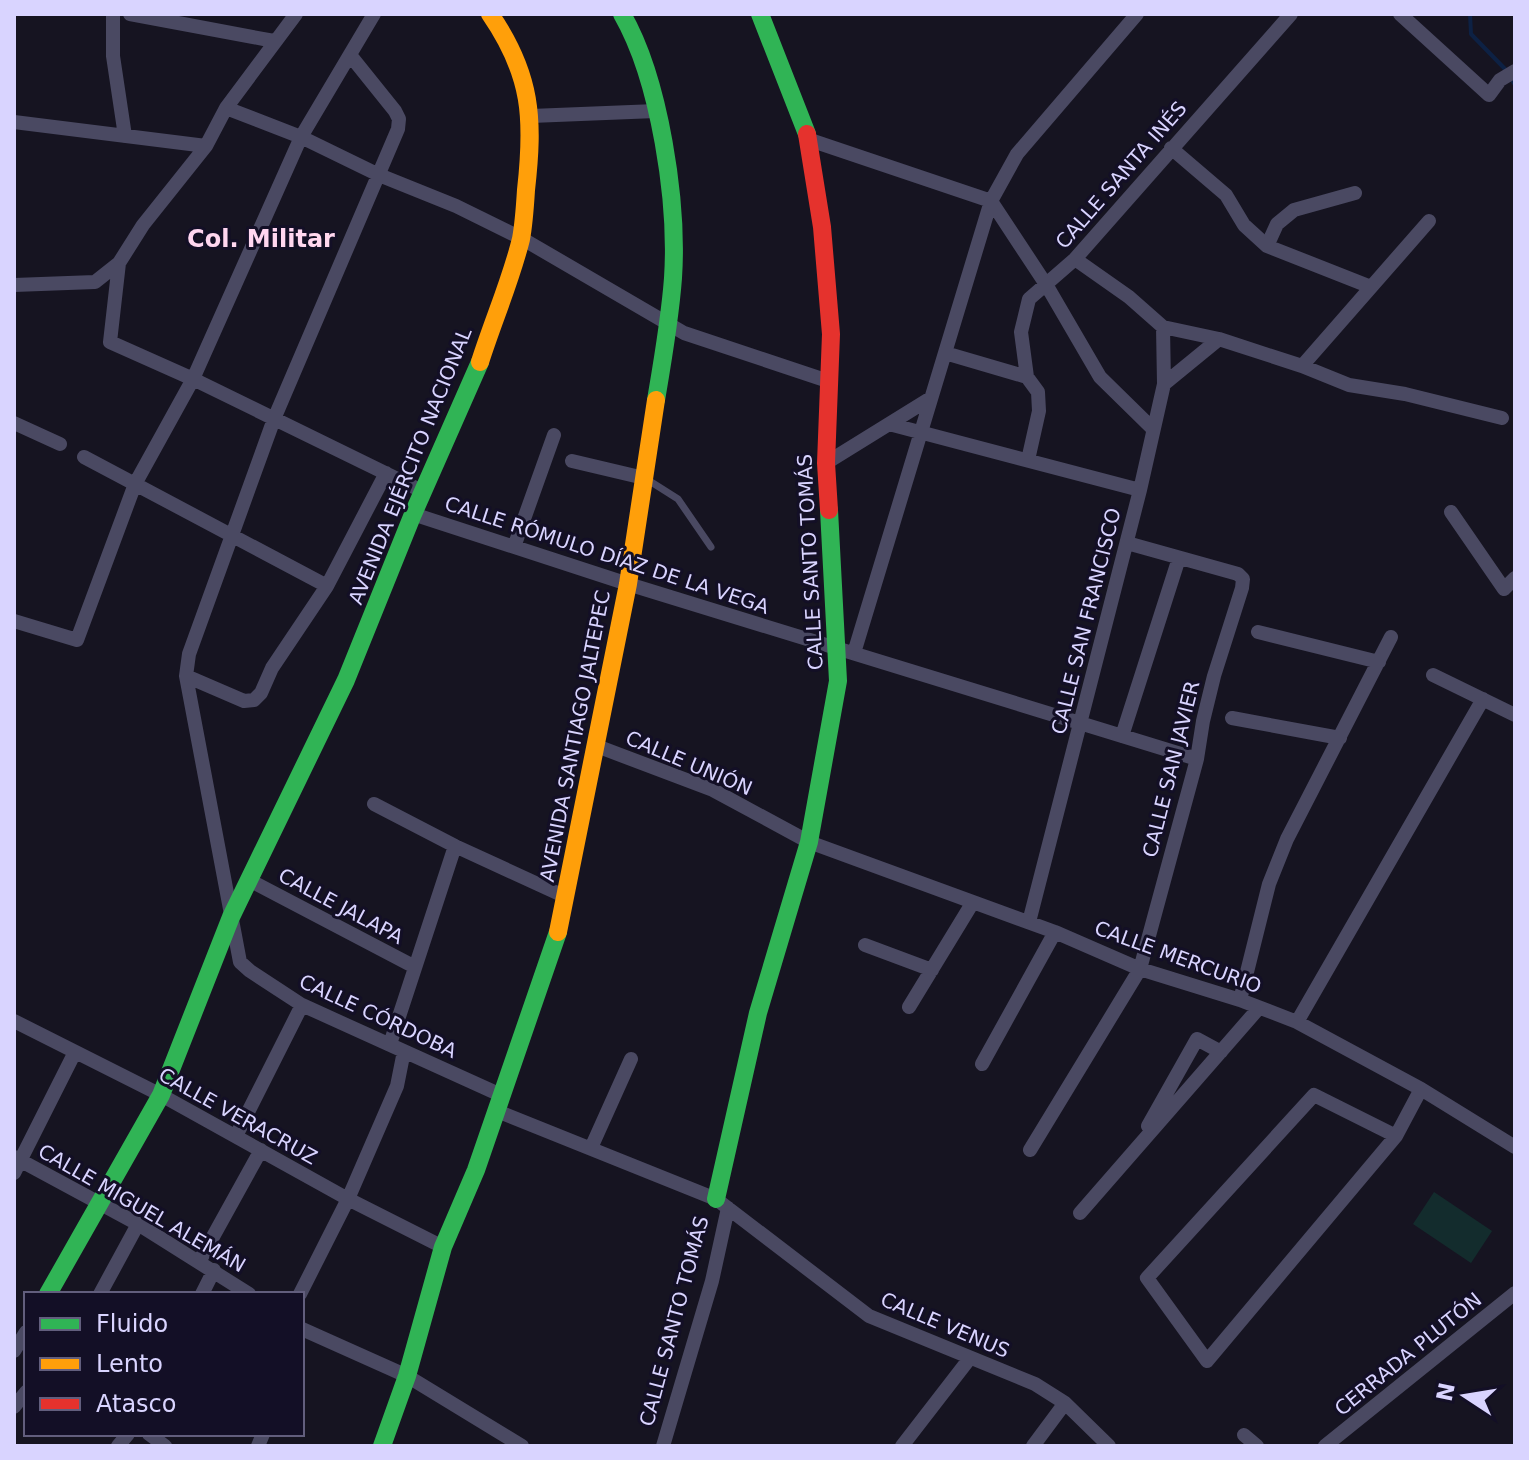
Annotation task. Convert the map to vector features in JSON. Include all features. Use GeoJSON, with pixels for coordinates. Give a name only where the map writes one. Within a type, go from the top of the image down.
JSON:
{"type":"FeatureCollection","features":[{"type":"Feature","properties":{"kind":"street"},"geometry":{"type":"LineString","coordinates":[[113,14],[113,56],[125,136]]}},
{"type":"Feature","properties":{"kind":"street"},"geometry":{"type":"LineString","coordinates":[[130,14],[199,20],[274,41]]}},
{"type":"Feature","properties":{"kind":"street"},"geometry":{"type":"LineString","coordinates":[[14,285],[95,282],[119,263],[143,225],[206,146],[226,108],[296,14]]}},
{"type":"Feature","properties":{"kind":"street"},"geometry":{"type":"LineString","coordinates":[[14,621],[77,640],[135,484],[193,379],[301,137],[374,14]]}},
{"type":"Feature","properties":{"kind":"street","name":"AVENIDA EJÉRCITO NACIONAL"},"geometry":{"type":"LineString","coordinates":[[49,1292],[161,1095],[231,917],[346,680],[413,514],[476,374],[521,238],[529,174],[531,116],[522,75],[503,33],[490,14]]}},
{"type":"Feature","properties":{"kind":"street","name":"AVENIDA SANTIAGO JALTEPEC"},"geometry":{"type":"LineString","coordinates":[[382,1446],[407,1376],[443,1247],[476,1170],[556,944],[628,584],[673,275],[672,224],[663,141],[634,35],[622,14]]}},
{"type":"Feature","properties":{"kind":"street","name":"CALLE SANTO TOMÁS"},"geometry":{"type":"LineString","coordinates":[[663,1446],[712,1281],[722,1204],[758,1013],[809,842],[838,681],[826,463],[831,334],[822,227],[810,140],[760,14]]}},
{"type":"Feature","properties":{"kind":"street"},"geometry":{"type":"LineString","coordinates":[[854,653],[991,201],[1017,154],[1137,14]]}},
{"type":"Feature","properties":{"kind":"street","name":"CALLE SANTA INÉS"},"geometry":{"type":"LineString","coordinates":[[1028,460],[1039,411],[1038,392],[1027,377],[1021,332],[1029,299],[1075,259],[1291,14]]}},
{"type":"Feature","properties":{"kind":"street"},"geometry":{"type":"LineString","coordinates":[[1400,14],[1489,95],[1500,80],[1515,71]]}},
{"type":"Feature","properties":{"kind":"street"},"geometry":{"type":"LineString","coordinates":[[350,55],[399,119],[398,129],[274,419],[189,654],[186,676],[244,701],[254,700],[261,693],[272,668],[327,586],[386,473]]}},
{"type":"Feature","properties":{"kind":"street"},"geometry":{"type":"LineString","coordinates":[[226,108],[301,137],[379,175],[456,206],[521,238],[684,333],[828,381]]}},
{"type":"Feature","properties":{"kind":"street"},"geometry":{"type":"LineString","coordinates":[[531,116],[656,111]]}},
{"type":"Feature","properties":{"kind":"street"},"geometry":{"type":"LineString","coordinates":[[14,122],[206,146]]}},
{"type":"Feature","properties":{"kind":"street"},"geometry":{"type":"LineString","coordinates":[[810,140],[991,201],[1047,286],[1100,377],[1152,428]]}},
{"type":"Feature","properties":{"kind":"street"},"geometry":{"type":"LineString","coordinates":[[1171,148],[1226,195],[1244,225],[1267,246],[1371,287]]}},
{"type":"Feature","properties":{"kind":"street"},"geometry":{"type":"LineString","coordinates":[[1267,246],[1277,224],[1294,210],[1355,193]]}},
{"type":"Feature","properties":{"kind":"street"},"geometry":{"type":"LineString","coordinates":[[1302,366],[1429,221]]}},
{"type":"Feature","properties":{"kind":"street"},"geometry":{"type":"LineString","coordinates":[[1075,259],[1129,297],[1163,327],[1219,339],[1349,385],[1405,394],[1502,418]]}},
{"type":"Feature","properties":{"kind":"street"},"geometry":{"type":"LineString","coordinates":[[119,263],[110,342],[424,492]]}},
{"type":"Feature","properties":{"kind":"street","name":"CALLE SAN FRANCISCO"},"geometry":{"type":"LineString","coordinates":[[1029,922],[1127,543],[1164,384],[1163,327]]}},
{"type":"Feature","properties":{"kind":"street"},"geometry":{"type":"LineString","coordinates":[[1164,384],[1219,339]]}},
{"type":"Feature","properties":{"kind":"street"},"geometry":{"type":"LineString","coordinates":[[945,353],[1027,377]]}},
{"type":"Feature","properties":{"kind":"street"},"geometry":{"type":"LineString","coordinates":[[826,463],[931,398]]}},
{"type":"Feature","properties":{"kind":"street"},"geometry":{"type":"LineString","coordinates":[[14,423],[60,444]]}},
{"type":"Feature","properties":{"kind":"street"},"geometry":{"type":"LineString","coordinates":[[889,424],[1140,490]]}},
{"type":"Feature","properties":{"kind":"street"},"geometry":{"type":"LineString","coordinates":[[514,547],[554,435]]}},
{"type":"Feature","properties":{"kind":"street"},"geometry":{"type":"LineString","coordinates":[[84,457],[327,586]]}},
{"type":"Feature","properties":{"kind":"street"},"geometry":{"type":"LineString","coordinates":[[572,461],[644,478]]}},
{"type":"Feature","properties":{"kind":"street"},"geometry":{"type":"LineString","coordinates":[[1451,512],[1504,589],[1515,578]]}},
{"type":"Feature","properties":{"kind":"street","name":"CALLE RÓMULO DÍAZ DE LA VEGA"},"geometry":{"type":"LineString","coordinates":[[413,514],[628,584],[1197,759]]}},
{"type":"Feature","properties":{"kind":"street"},"geometry":{"type":"LineString","coordinates":[[1122,736],[1179,558],[1127,543]]}},
{"type":"Feature","properties":{"kind":"street","name":"CALLE SAN JAVIER"},"geometry":{"type":"LineString","coordinates":[[1030,1150],[1140,969],[1197,759],[1203,721],[1242,588],[1243,579],[1238,574],[1179,558]]}},
{"type":"Feature","properties":{"kind":"street"},"geometry":{"type":"LineString","coordinates":[[1258,632],[1379,662]]}},
{"type":"Feature","properties":{"kind":"street"},"geometry":{"type":"LineString","coordinates":[[1240,1000],[1269,884],[1287,839],[1391,637]]}},
{"type":"Feature","properties":{"kind":"street"},"geometry":{"type":"LineString","coordinates":[[1433,675],[1515,715]]}},
{"type":"Feature","properties":{"kind":"street","name":"CALLE CÓRDOBA"},"geometry":{"type":"LineString","coordinates":[[186,676],[240,962],[302,1005],[390,1044],[500,1104],[591,1148],[722,1204]]}},
{"type":"Feature","properties":{"kind":"street"},"geometry":{"type":"LineString","coordinates":[[1297,1022],[1483,699]]}},
{"type":"Feature","properties":{"kind":"street"},"geometry":{"type":"LineString","coordinates":[[1232,718],[1340,738]]}},
{"type":"Feature","properties":{"kind":"street","name":"CALLE UNIÓN"},"geometry":{"type":"LineString","coordinates":[[594,745],[713,790],[809,842]]}},
{"type":"Feature","properties":{"kind":"street"},"geometry":{"type":"LineString","coordinates":[[374,804],[455,846],[566,897]]}},
{"type":"Feature","properties":{"kind":"street","name":"CALLE MERCURIO"},"geometry":{"type":"LineString","coordinates":[[809,842],[1029,922],[1140,969],[1240,1000],[1297,1022],[1421,1089],[1515,1147]]}},
{"type":"Feature","properties":{"kind":"street"},"geometry":{"type":"LineString","coordinates":[[390,1044],[455,846]]}},
{"type":"Feature","properties":{"kind":"street","name":"CALLE JALAPA"},"geometry":{"type":"LineString","coordinates":[[249,880],[415,967]]}},
{"type":"Feature","properties":{"kind":"street"},"geometry":{"type":"LineString","coordinates":[[909,1007],[973,902]]}},
{"type":"Feature","properties":{"kind":"street"},"geometry":{"type":"LineString","coordinates":[[982,1064],[1055,932]]}},
{"type":"Feature","properties":{"kind":"street"},"geometry":{"type":"LineString","coordinates":[[865,945],[932,970]]}},
{"type":"Feature","properties":{"kind":"street"},"geometry":{"type":"LineString","coordinates":[[236,1136],[302,1005]]}},
{"type":"Feature","properties":{"kind":"street"},"geometry":{"type":"LineString","coordinates":[[1080,1213],[1258,1009]]}},
{"type":"Feature","properties":{"kind":"street","name":"CALLE VERACRUZ"},"geometry":{"type":"LineString","coordinates":[[14,1021],[161,1095],[348,1199],[443,1247]]}},
{"type":"Feature","properties":{"kind":"street"},"geometry":{"type":"LineString","coordinates":[[1134,1151],[1197,1039],[1221,1052]]}},
{"type":"Feature","properties":{"kind":"street"},"geometry":{"type":"LineString","coordinates":[[301,1292],[348,1199],[397,1086],[404,1051]]}},
{"type":"Feature","properties":{"kind":"street"},"geometry":{"type":"LineString","coordinates":[[17,1163],[75,1052]]}},
{"type":"Feature","properties":{"kind":"street"},"geometry":{"type":"LineString","coordinates":[[591,1148],[631,1059]]}},
{"type":"Feature","properties":{"kind":"street"},"geometry":{"type":"LineString","coordinates":[[1396,1136],[1314,1095],[1147,1278],[1207,1361],[1396,1136],[1421,1089]]}},
{"type":"Feature","properties":{"kind":"street"},"geometry":{"type":"LineString","coordinates":[[199,1262],[261,1150]]}},
{"type":"Feature","properties":{"kind":"street","name":"CALLE MIGUEL ALEMÁN"},"geometry":{"type":"LineString","coordinates":[[17,1163],[138,1224],[246,1292]]}},
{"type":"Feature","properties":{"kind":"street","name":"CALLE VENUS"},"geometry":{"type":"LineString","coordinates":[[722,1204],[869,1316],[1035,1384],[1065,1403],[1109,1446]]}},
{"type":"Feature","properties":{"kind":"street"},"geometry":{"type":"LineString","coordinates":[[101,1292],[138,1224]]}},
{"type":"Feature","properties":{"kind":"street"},"geometry":{"type":"LineString","coordinates":[[203,1292],[214,1270]]}},
{"type":"Feature","properties":{"kind":"street","name":"CERRADA PLUTÓN"},"geometry":{"type":"LineString","coordinates":[[1325,1446],[1515,1293]]}},
{"type":"Feature","properties":{"kind":"street"},"geometry":{"type":"LineString","coordinates":[[304,1333],[407,1376],[522,1446]]}},
{"type":"Feature","properties":{"kind":"street"},"geometry":{"type":"LineString","coordinates":[[902,1446],[970,1358]]}},
{"type":"Feature","properties":{"kind":"street"},"geometry":{"type":"LineString","coordinates":[[1033,1446],[1065,1403]]}},
{"type":"Feature","properties":{"kind":"street"},"geometry":{"type":"LineString","coordinates":[[1244,1435],[1257,1446]]}},
{"type":"Feature","properties":{"kind":"lane"},"geometry":{"type":"LineString","coordinates":[[644,478],[657,483],[678,499],[711,547]]}},
{"type":"Feature","properties":{"kind":"green space"},"geometry":{"type":"Polygon","coordinates":[[[1434,1192],[1492,1231],[1471,1263],[1413,1224],[1434,1192]]]}},
{"type":"Feature","properties":{"kind":"waterway"},"geometry":{"type":"LineString","coordinates":[[1470,14],[1471,34],[1506,70],[1515,85]]}},
{"type":"Feature","properties":{"kind":"traffic: fast"},"geometry":{"type":"LineString","coordinates":[[622,14],[647,72],[664,142],[669,178],[674,248],[672,293],[656,400]]}},
{"type":"Feature","properties":{"kind":"traffic: fast"},"geometry":{"type":"LineString","coordinates":[[760,14],[807,134]]}},
{"type":"Feature","properties":{"kind":"traffic: fast"},"geometry":{"type":"LineString","coordinates":[[49,1292],[161,1095],[231,917],[346,680],[413,514],[480,362]]}},
{"type":"Feature","properties":{"kind":"traffic: fast"},"geometry":{"type":"LineString","coordinates":[[716,1199],[758,1013],[809,842],[838,681],[829,510]]}},
{"type":"Feature","properties":{"kind":"traffic: fast"},"geometry":{"type":"LineString","coordinates":[[382,1446],[407,1376],[443,1247],[476,1170],[558,932]]}},
{"type":"Feature","properties":{"kind":"traffic: slow"},"geometry":{"type":"LineString","coordinates":[[480,362],[521,239],[530,141],[527,98],[522,78],[504,36],[490,14]]}},
{"type":"Feature","properties":{"kind":"traffic: slow"},"geometry":{"type":"LineString","coordinates":[[558,932],[628,584],[656,400]]}},
{"type":"Feature","properties":{"kind":"traffic: jam"},"geometry":{"type":"LineString","coordinates":[[807,134],[822,227],[831,334],[826,463],[829,510]]}},
{"type":"Feature","properties":{"kind":"district","name":"Col. Militar"},"geometry":{"type":"Point","coordinates":[261,239]}}]}
